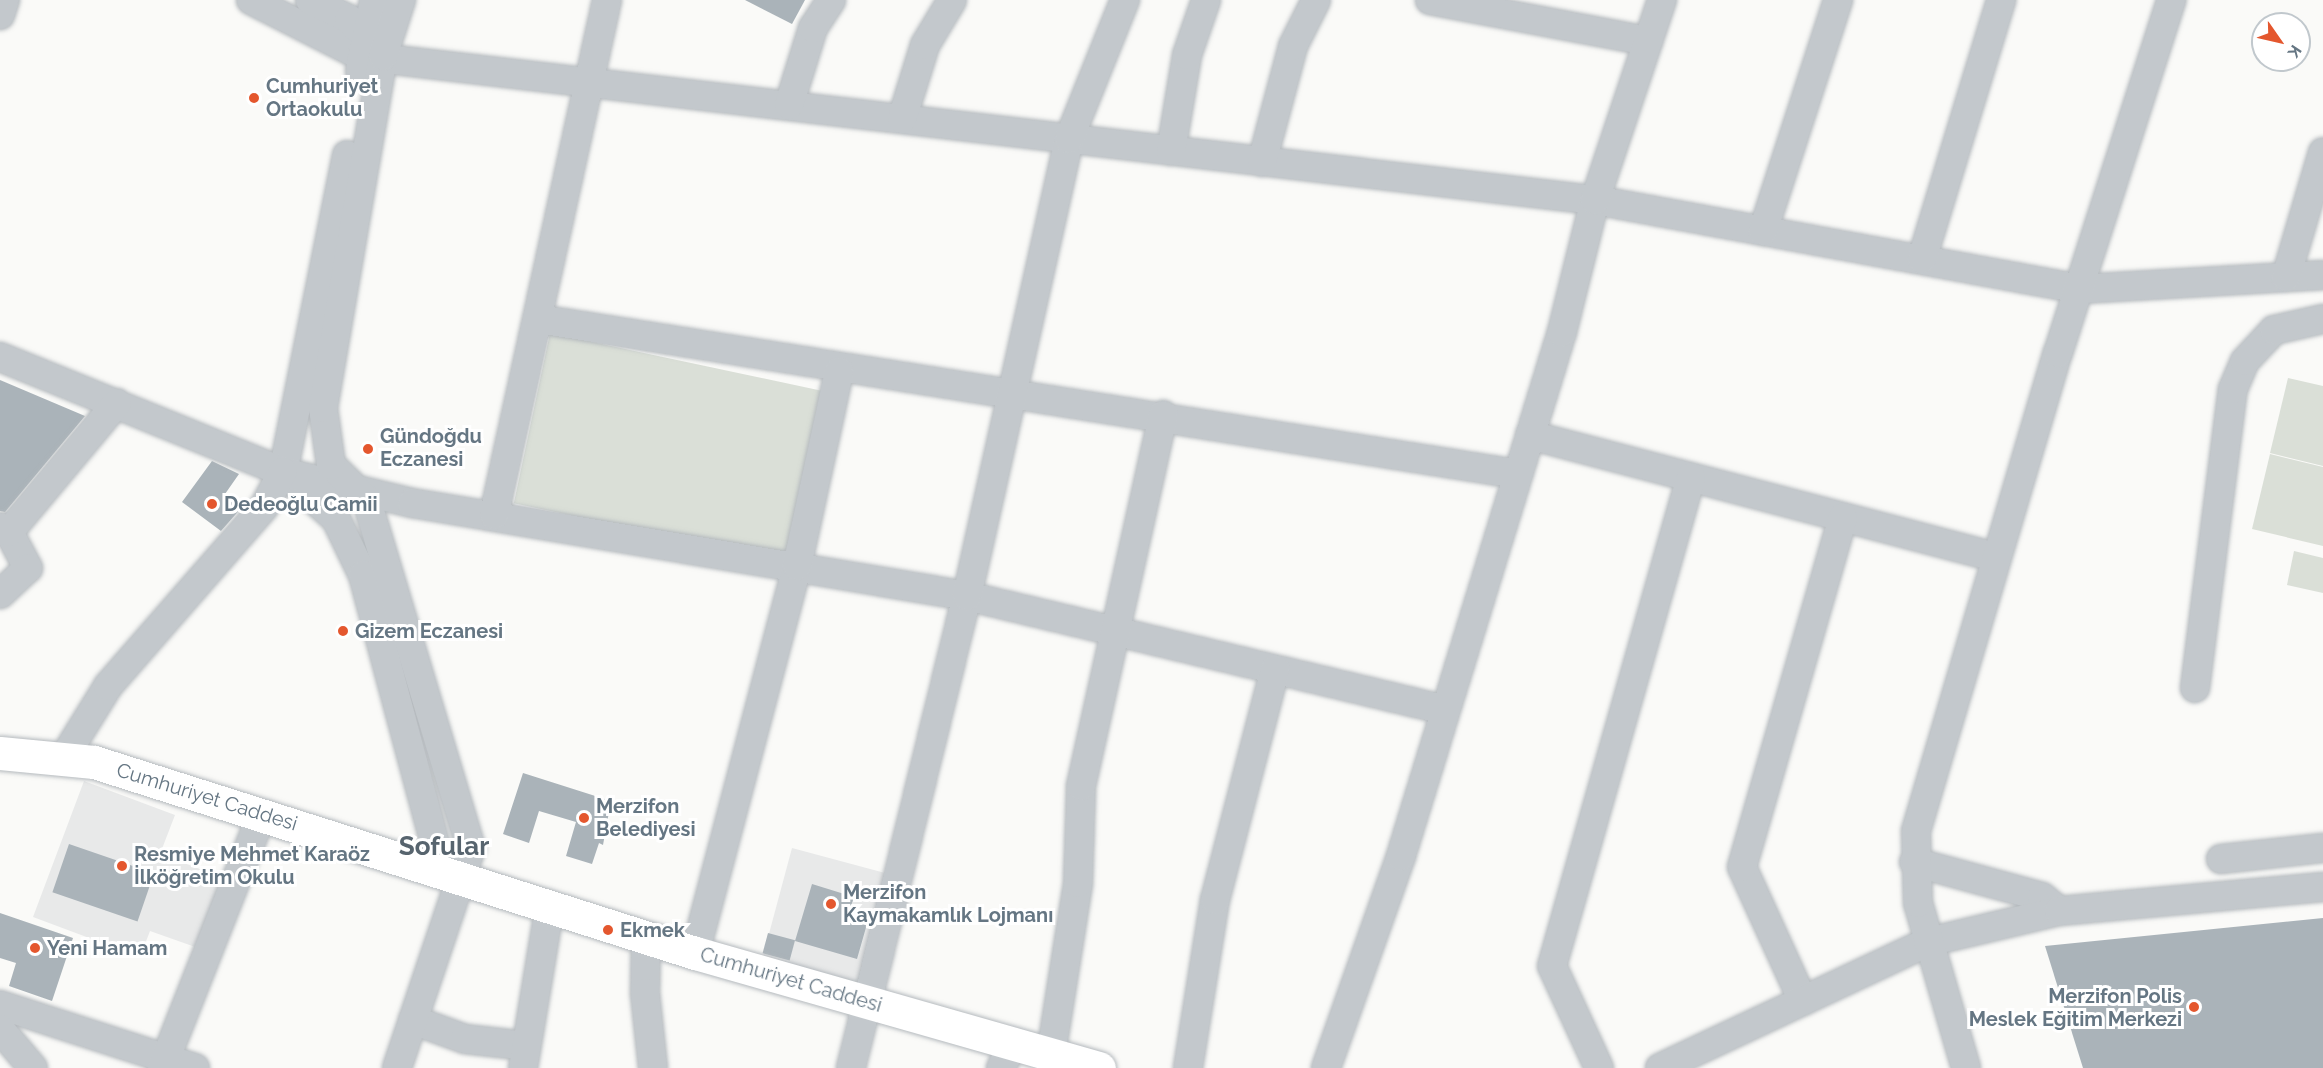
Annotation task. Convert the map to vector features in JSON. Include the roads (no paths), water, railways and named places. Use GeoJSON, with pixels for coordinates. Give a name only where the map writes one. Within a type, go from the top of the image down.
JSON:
{"type":"FeatureCollection","features":[{"type":"Feature","properties":{"kind":"main road","name":"Cumhuriyet Caddesi"},"geometry":{"type":"LineString","coordinates":[[0,753],[94,762],[452,872],[695,953],[868,1001],[1007,1055],[1051,1054],[1098,1068]]}},
{"type":"Feature","properties":{"kind":"street"},"geometry":{"type":"LineString","coordinates":[[0,15],[5,0]]}},
{"type":"Feature","properties":{"kind":"street"},"geometry":{"type":"LineString","coordinates":[[251,0],[369,48],[587,80],[1595,200],[2082,289],[2323,275]]}},
{"type":"Feature","properties":{"kind":"street"},"geometry":{"type":"LineString","coordinates":[[310,0],[349,19],[369,48]]}},
{"type":"Feature","properties":{"kind":"street"},"geometry":{"type":"LineString","coordinates":[[374,0],[322,408],[331,465],[366,499],[471,848],[452,872],[413,1020],[397,1068]]}},
{"type":"Feature","properties":{"kind":"street"},"geometry":{"type":"LineString","coordinates":[[63,759],[108,686],[264,507],[283,472],[369,48],[401,0]]}},
{"type":"Feature","properties":{"kind":"street"},"geometry":{"type":"LineString","coordinates":[[494,515],[538,319],[587,80],[607,0]]}},
{"type":"Feature","properties":{"kind":"street"},"geometry":{"type":"LineString","coordinates":[[789,105],[813,28],[831,0]]}},
{"type":"Feature","properties":{"kind":"street"},"geometry":{"type":"LineString","coordinates":[[902,119],[926,45],[952,0]]}},
{"type":"Feature","properties":{"kind":"street"},"geometry":{"type":"LineString","coordinates":[[851,1068],[967,596],[1009,396],[1069,139],[1125,0]]}},
{"type":"Feature","properties":{"kind":"street"},"geometry":{"type":"LineString","coordinates":[[1171,151],[1187,55],[1206,0]]}},
{"type":"Feature","properties":{"kind":"street"},"geometry":{"type":"LineString","coordinates":[[1262,162],[1293,46],[1316,0]]}},
{"type":"Feature","properties":{"kind":"street"},"geometry":{"type":"LineString","coordinates":[[1430,0],[1491,5],[1648,41]]}},
{"type":"Feature","properties":{"kind":"street"},"geometry":{"type":"LineString","coordinates":[[1326,1068],[1445,710],[1530,435],[1595,200],[1662,0]]}},
{"type":"Feature","properties":{"kind":"street"},"geometry":{"type":"LineString","coordinates":[[1763,231],[1838,0]]}},
{"type":"Feature","properties":{"kind":"street"},"geometry":{"type":"LineString","coordinates":[[1922,260],[2001,0]]}},
{"type":"Feature","properties":{"kind":"street"},"geometry":{"type":"LineString","coordinates":[[1966,1068],[1928,942],[1914,862],[1924,797],[1996,557],[2171,0]]}},
{"type":"Feature","properties":{"kind":"street"},"geometry":{"type":"LineString","coordinates":[[2286,277],[2323,152]]}},
{"type":"Feature","properties":{"kind":"street"},"geometry":{"type":"LineString","coordinates":[[538,319],[839,371],[1009,396],[1163,415],[1517,474]]}},
{"type":"Feature","properties":{"kind":"street"},"geometry":{"type":"LineString","coordinates":[[2195,688],[2233,389],[2254,349],[2274,330],[2323,319]]}},
{"type":"Feature","properties":{"kind":"street"},"geometry":{"type":"LineString","coordinates":[[0,357],[283,472],[350,484],[412,503],[967,596],[1445,710]]}},
{"type":"Feature","properties":{"kind":"street"},"geometry":{"type":"LineString","coordinates":[[695,953],[797,566],[839,371]]}},
{"type":"Feature","properties":{"kind":"street"},"geometry":{"type":"LineString","coordinates":[[0,594],[28,568],[5,530],[117,403]]}},
{"type":"Feature","properties":{"kind":"street"},"geometry":{"type":"LineString","coordinates":[[1051,1054],[1078,883],[1081,786],[1163,415]]}},
{"type":"Feature","properties":{"kind":"street"},"geometry":{"type":"LineString","coordinates":[[1530,435],[1996,557]]}},
{"type":"Feature","properties":{"kind":"street"},"geometry":{"type":"LineString","coordinates":[[283,472],[336,519],[363,575],[452,872]]}},
{"type":"Feature","properties":{"kind":"street"},"geometry":{"type":"LineString","coordinates":[[1599,1068],[1552,966],[1691,477]]}},
{"type":"Feature","properties":{"kind":"street"},"geometry":{"type":"LineString","coordinates":[[1803,1001],[1742,867],[1844,517]]}},
{"type":"Feature","properties":{"kind":"street"},"geometry":{"type":"LineString","coordinates":[[1188,1068],[1215,900],[1275,670]]}},
{"type":"Feature","properties":{"kind":"street"},"geometry":{"type":"LineString","coordinates":[[164,1063],[262,814]]}},
{"type":"Feature","properties":{"kind":"street"},"geometry":{"type":"LineString","coordinates":[[2221,859],[2323,848]]}},
{"type":"Feature","properties":{"kind":"street"},"geometry":{"type":"LineString","coordinates":[[1914,862],[2042,897],[2059,911]]}},
{"type":"Feature","properties":{"kind":"street"},"geometry":{"type":"LineString","coordinates":[[1660,1068],[1928,942],[2059,911],[2323,887]]}},
{"type":"Feature","properties":{"kind":"street"},"geometry":{"type":"LineString","coordinates":[[413,1020],[525,1057],[550,904]]}},
{"type":"Feature","properties":{"kind":"street"},"geometry":{"type":"LineString","coordinates":[[646,937],[645,993],[653,1068]]}},
{"type":"Feature","properties":{"kind":"street"},"geometry":{"type":"LineString","coordinates":[[0,1005],[164,1063],[195,1068]]}},
{"type":"Feature","properties":{"kind":"street"},"geometry":{"type":"LineString","coordinates":[[0,1029],[32,1068]]}},
{"type":"Feature","properties":{"kind":"place","name":"Cumhuriyet Ortaokulu"},"geometry":{"type":"Point","coordinates":[254,98]}},
{"type":"Feature","properties":{"kind":"place","name":"Gündoğdu Eczanesi"},"geometry":{"type":"Point","coordinates":[368,449]}},
{"type":"Feature","properties":{"kind":"place","name":"Dedeoğlu Camii"},"geometry":{"type":"Point","coordinates":[212,504]}},
{"type":"Feature","properties":{"kind":"place","name":"Gizem Eczanesi"},"geometry":{"type":"Point","coordinates":[343,631]}},
{"type":"Feature","properties":{"kind":"place","name":"Merzifon Belediyesi"},"geometry":{"type":"Point","coordinates":[584,818]}},
{"type":"Feature","properties":{"kind":"place","name":"Resmiye Mehmet Karaöz İlköğretim Okulu"},"geometry":{"type":"Point","coordinates":[122,866]}},
{"type":"Feature","properties":{"kind":"place","name":"Merzifon Kaymakamlık Lojmanı"},"geometry":{"type":"Point","coordinates":[831,904]}},
{"type":"Feature","properties":{"kind":"place","name":"Ekmek"},"geometry":{"type":"Point","coordinates":[608,930]}},
{"type":"Feature","properties":{"kind":"place","name":"Yeni Hamam"},"geometry":{"type":"Point","coordinates":[35,948]}},
{"type":"Feature","properties":{"kind":"place","name":"Merzifon Polis Meslek Eğitim Merkezi"},"geometry":{"type":"Point","coordinates":[2194,1007]}},
{"type":"Feature","properties":{"kind":"district","name":"Sofular"},"geometry":{"type":"Point","coordinates":[444,847]}}]}
